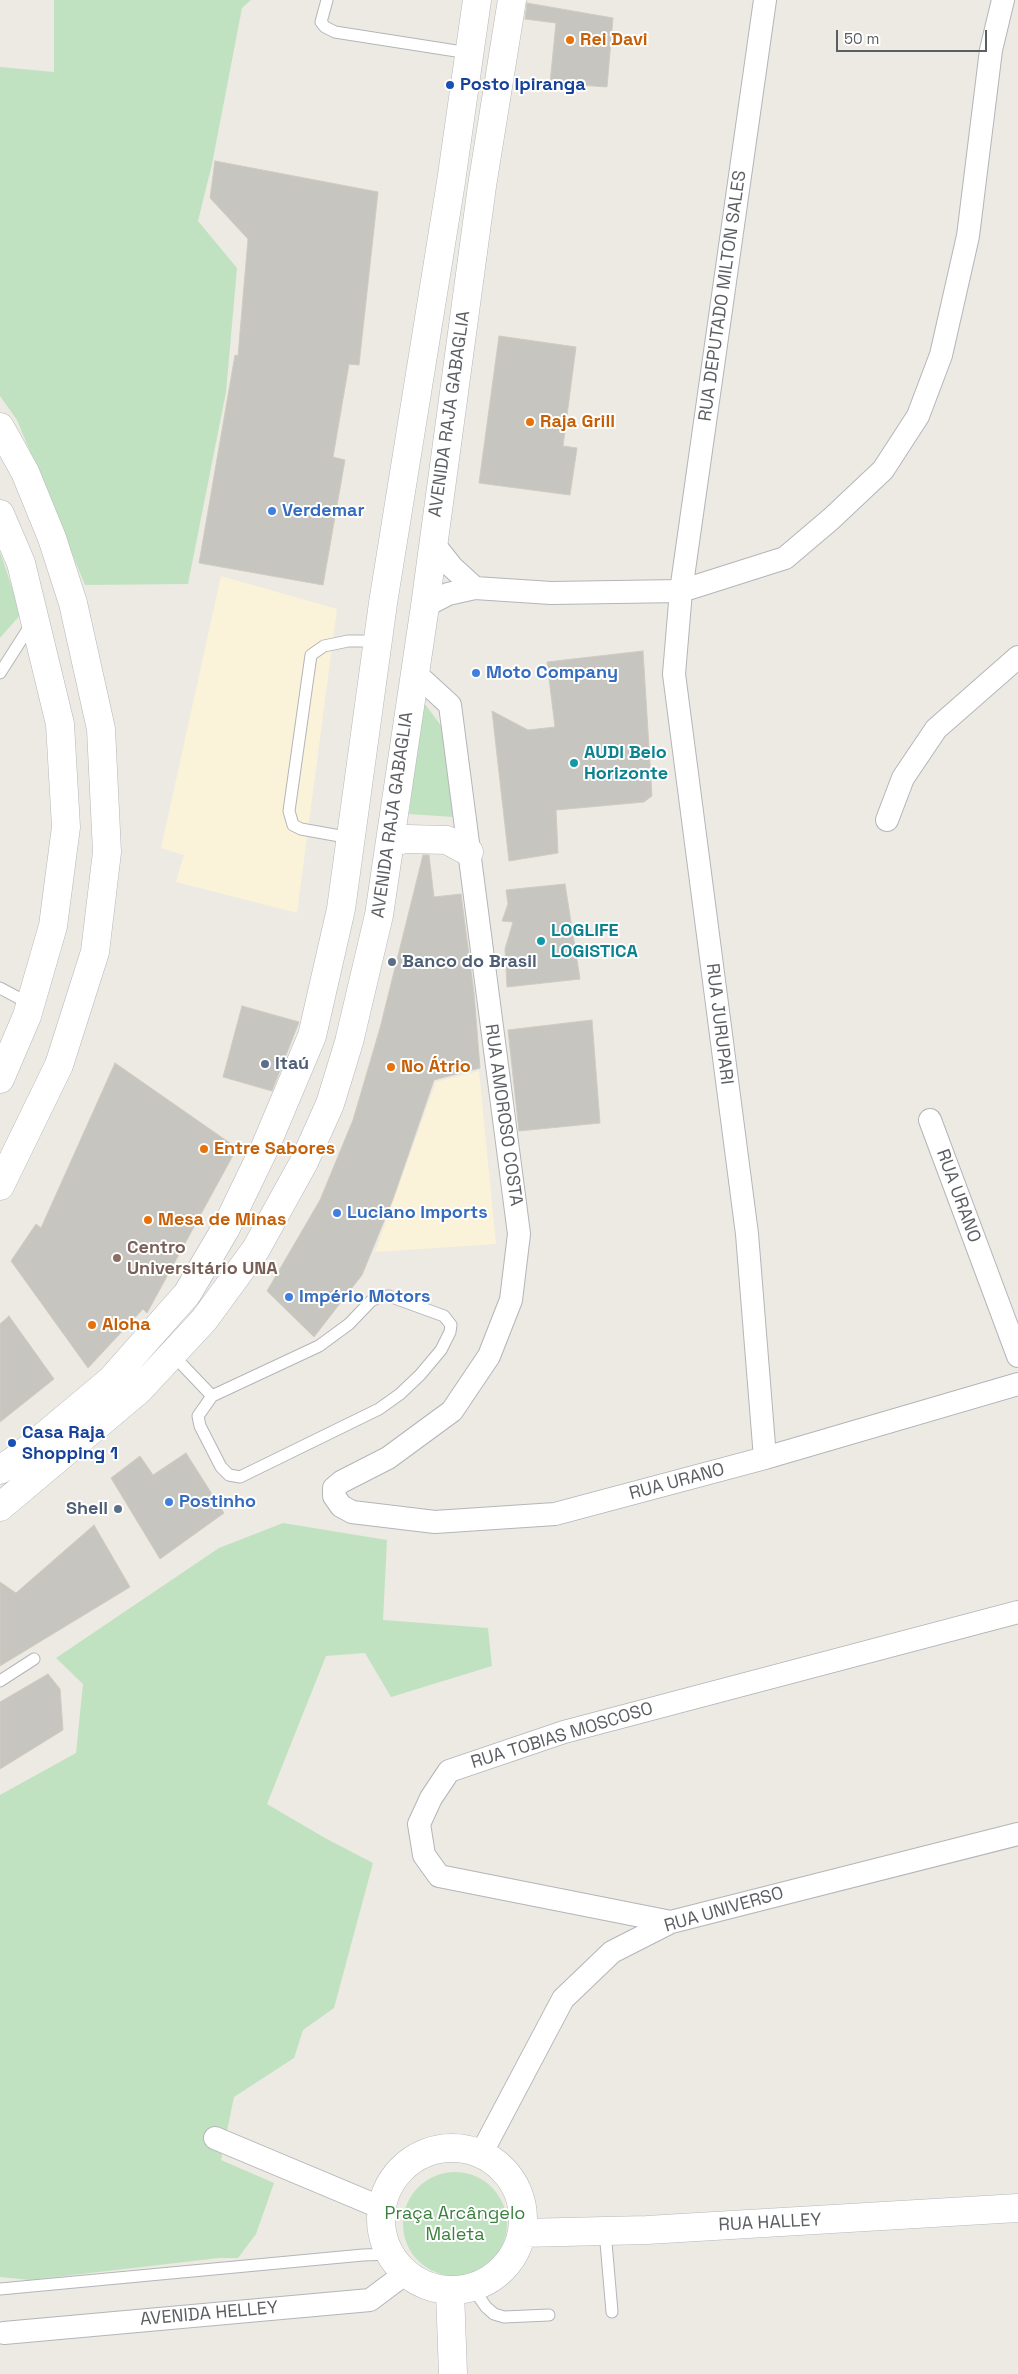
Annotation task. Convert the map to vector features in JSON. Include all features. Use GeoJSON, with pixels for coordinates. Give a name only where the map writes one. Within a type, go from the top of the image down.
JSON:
{"type":"FeatureCollection","features":[{"type":"Feature","properties":{"kind":"main road","name":"AVENIDA RAJA GABAGLIA"},"geometry":{"type":"LineString","coordinates":[[0,1470],[111,1380],[187,1294],[226,1228],[266,1145],[312,1036],[341,909],[378,641],[408,441],[451,182],[477,0]]}},
{"type":"Feature","properties":{"kind":"main road","name":"AVENIDA RAJA GABAGLIA"},"geometry":{"type":"LineString","coordinates":[[0,1507],[139,1390],[204,1320],[256,1249],[304,1162],[330,1104],[349,1042],[379,915],[425,606],[481,196],[512,0]]}},
{"type":"Feature","properties":{"kind":"main road"},"geometry":{"type":"LineString","coordinates":[[0,427],[25,472],[52,538],[73,603],[100,729],[107,852],[95,952],[59,1065],[0,1186]]}},
{"type":"Feature","properties":{"kind":"main road"},"geometry":{"type":"LineString","coordinates":[[0,514],[22,563],[60,724],[66,828],[53,926],[30,1004],[0,1079]]}},
{"type":"Feature","properties":{"kind":"main road"},"geometry":{"type":"LineString","coordinates":[[390,842],[407,839],[447,840],[469,852]]}},
{"type":"Feature","properties":{"kind":"main road"},"geometry":{"type":"LineString","coordinates":[[438,2148],[460,2148],[482,2154],[499,2165],[513,2181],[521,2200],[524,2220],[522,2233],[514,2254],[501,2271],[482,2284],[461,2289],[427,2285],[398,2264],[382,2232],[382,2208],[388,2187],[401,2169],[418,2156],[438,2148]]}},
{"type":"Feature","properties":{"kind":"main road","name":"RUA HALLEY"},"geometry":{"type":"LineString","coordinates":[[522,2233],[606,2231],[1018,2208]]}},
{"type":"Feature","properties":{"kind":"main road"},"geometry":{"type":"LineString","coordinates":[[453,2374],[461,2289]]}},
{"type":"Feature","properties":{"kind":"street","name":"RUA DEPUTADO MILTON SALES"},"geometry":{"type":"LineString","coordinates":[[681,591],[765,0]]}},
{"type":"Feature","properties":{"kind":"street"},"geometry":{"type":"LineString","coordinates":[[425,606],[448,594],[475,588],[551,593],[681,591],[785,558],[832,519],[883,470],[918,416],[941,355],[968,236],[991,50],[1003,0]]}},
{"type":"Feature","properties":{"kind":"street"},"geometry":{"type":"LineString","coordinates":[[433,543],[452,567],[475,588]]}},
{"type":"Feature","properties":{"kind":"street","name":"RUA JURUPARI"},"geometry":{"type":"LineString","coordinates":[[681,591],[674,674],[747,1234],[765,1458]]}},
{"type":"Feature","properties":{"kind":"street"},"geometry":{"type":"LineString","coordinates":[[887,820],[903,778],[936,729],[1018,657]]}},
{"type":"Feature","properties":{"kind":"street","name":"RUA AMOROSO COSTA"},"geometry":{"type":"LineString","coordinates":[[334,1496],[334,1488],[341,1482],[388,1458],[452,1411],[489,1356],[511,1300],[519,1234],[450,705],[414,672]]}},
{"type":"Feature","properties":{"kind":"street","name":"RUA URANO"},"geometry":{"type":"LineString","coordinates":[[930,1120],[1018,1356]]}},
{"type":"Feature","properties":{"kind":"street","name":"RUA URANO"},"geometry":{"type":"LineString","coordinates":[[334,1496],[341,1506],[352,1512],[435,1522],[555,1514],[765,1458],[1018,1384]]}},
{"type":"Feature","properties":{"kind":"street","name":"RUA TOBIAS MOSCOSO"},"geometry":{"type":"LineString","coordinates":[[671,1922],[439,1876],[424,1855],[419,1824],[431,1798],[449,1771],[564,1732],[1018,1612]]}},
{"type":"Feature","properties":{"kind":"street","name":"RUA UNIVERSO"},"geometry":{"type":"LineString","coordinates":[[482,2154],[563,1999],[612,1952],[671,1922],[1018,1834]]}},
{"type":"Feature","properties":{"kind":"street"},"geometry":{"type":"LineString","coordinates":[[215,2138],[382,2208]]}},
{"type":"Feature","properties":{"kind":"street","name":"AVENIDA HELLEY"},"geometry":{"type":"LineString","coordinates":[[4,2333],[370,2300],[398,2264]]}},
{"type":"Feature","properties":{"kind":"lane"},"geometry":{"type":"LineString","coordinates":[[327,0],[321,22],[325,27],[335,32],[470,53]]}},
{"type":"Feature","properties":{"kind":"lane"},"geometry":{"type":"LineString","coordinates":[[0,673],[34,619]]}},
{"type":"Feature","properties":{"kind":"lane"},"geometry":{"type":"LineString","coordinates":[[351,838],[301,829],[294,825],[289,811],[311,655],[324,646],[348,641],[378,641]]}},
{"type":"Feature","properties":{"kind":"lane"},"geometry":{"type":"LineString","coordinates":[[0,988],[30,1004]]}},
{"type":"Feature","properties":{"kind":"lane"},"geometry":{"type":"LineString","coordinates":[[389,1296],[444,1316],[451,1325],[450,1332],[441,1350],[420,1375],[400,1394],[379,1409],[240,1477],[229,1475],[221,1467],[200,1426],[198,1416],[212,1396],[319,1346],[349,1324],[370,1301],[379,1297],[389,1296]]}},
{"type":"Feature","properties":{"kind":"lane"},"geometry":{"type":"LineString","coordinates":[[172,1354],[212,1396]]}},
{"type":"Feature","properties":{"kind":"lane"},"geometry":{"type":"LineString","coordinates":[[0,1681],[34,1659]]}},
{"type":"Feature","properties":{"kind":"lane"},"geometry":{"type":"LineString","coordinates":[[606,2231],[612,2312]]}},
{"type":"Feature","properties":{"kind":"lane"},"geometry":{"type":"LineString","coordinates":[[0,2289],[363,2255],[398,2264]]}},
{"type":"Feature","properties":{"kind":"lane"},"geometry":{"type":"LineString","coordinates":[[461,2289],[494,2314],[504,2317],[549,2315]]}},
{"type":"Feature","properties":{"kind":"shaded area"},"geometry":{"type":"Polygon","coordinates":[[[221,576],[337,609],[297,913],[176,882],[184,855],[161,848],[221,576]]]}},
{"type":"Feature","properties":{"kind":"shaded area"},"geometry":{"type":"Polygon","coordinates":[[[479,1071],[496,1244],[375,1252],[436,1082],[479,1071]]]}},
{"type":"Feature","properties":{"kind":"green space"},"geometry":{"type":"Polygon","coordinates":[[[54,0],[251,0],[242,8],[212,164],[198,221],[237,268],[226,392],[188,584],[85,585],[17,420],[0,396],[0,67],[54,72],[54,0]]]}},
{"type":"Feature","properties":{"kind":"green space"},"geometry":{"type":"Polygon","coordinates":[[[0,552],[21,614],[0,638],[0,552]]]}},
{"type":"Feature","properties":{"kind":"green space"},"geometry":{"type":"Polygon","coordinates":[[[422,700],[442,727],[453,817],[409,814],[422,700]]]}},
{"type":"Feature","properties":{"kind":"green space"},"geometry":{"type":"Polygon","coordinates":[[[283,1523],[387,1540],[383,1620],[488,1628],[492,1666],[391,1697],[365,1653],[326,1656],[267,1804],[325,1838],[373,1863],[334,2008],[303,2030],[294,2058],[234,2097],[221,2160],[274,2183],[256,2234],[238,2258],[219,2258],[30,2280],[0,2277],[0,1795],[76,1753],[83,1684],[56,1658],[219,1548],[283,1523]]]}},
{"type":"Feature","properties":{"kind":"green space","name":"Praça Arcângelo Maleta"},"geometry":{"type":"Polygon","coordinates":[[[455,2172],[475,2176],[492,2187],[503,2204],[507,2224],[503,2244],[492,2261],[475,2272],[455,2276],[435,2272],[418,2261],[407,2244],[403,2224],[407,2204],[418,2187],[435,2176],[455,2172]]]}},
{"type":"Feature","properties":{"kind":"building"},"geometry":{"type":"Polygon","coordinates":[[[527,3],[613,18],[607,87],[550,83],[556,23],[525,19],[527,3]]]}},
{"type":"Feature","properties":{"kind":"building"},"geometry":{"type":"Polygon","coordinates":[[[215,161],[378,192],[359,365],[349,364],[333,457],[345,460],[323,585],[199,563],[235,355],[238,356],[248,239],[210,198],[215,161]]]}},
{"type":"Feature","properties":{"kind":"building"},"geometry":{"type":"Polygon","coordinates":[[[499,336],[576,347],[563,446],[577,448],[570,495],[479,483],[499,336]]]}},
{"type":"Feature","properties":{"kind":"building","name":"AUDI Belo Horizonte"},"geometry":{"type":"Polygon","coordinates":[[[643,651],[652,796],[644,802],[556,810],[558,853],[509,861],[492,711],[528,730],[555,727],[547,662],[643,651]]]}},
{"type":"Feature","properties":{"kind":"building"},"geometry":{"type":"Polygon","coordinates":[[[423,855],[429,855],[434,897],[461,894],[474,993],[480,1068],[434,1080],[393,1199],[362,1275],[314,1337],[267,1291],[320,1200],[353,1120],[380,1028],[423,855]]]}},
{"type":"Feature","properties":{"kind":"building","name":"LOGLIFE LOGISTICA"},"geometry":{"type":"Polygon","coordinates":[[[565,884],[580,979],[507,987],[505,949],[513,922],[502,921],[508,904],[506,890],[565,884]]]}},
{"type":"Feature","properties":{"kind":"building"},"geometry":{"type":"Polygon","coordinates":[[[242,1006],[299,1022],[272,1091],[223,1077],[242,1006]]]}},
{"type":"Feature","properties":{"kind":"building"},"geometry":{"type":"Polygon","coordinates":[[[592,1020],[600,1123],[519,1131],[508,1030],[592,1020]]]}},
{"type":"Feature","properties":{"kind":"building"},"geometry":{"type":"Polygon","coordinates":[[[115,1063],[237,1148],[147,1313],[143,1309],[88,1368],[11,1261],[36,1224],[41,1228],[115,1063]]]}},
{"type":"Feature","properties":{"kind":"building"},"geometry":{"type":"Polygon","coordinates":[[[9,1316],[54,1379],[0,1422],[0,1324],[9,1316]]]}},
{"type":"Feature","properties":{"kind":"building"},"geometry":{"type":"Polygon","coordinates":[[[186,1453],[224,1513],[160,1559],[111,1478],[140,1456],[153,1475],[186,1453]]]}},
{"type":"Feature","properties":{"kind":"building"},"geometry":{"type":"Polygon","coordinates":[[[94,1525],[130,1587],[0,1666],[0,1582],[16,1593],[94,1525]]]}},
{"type":"Feature","properties":{"kind":"building"},"geometry":{"type":"Polygon","coordinates":[[[48,1674],[60,1689],[63,1730],[0,1769],[0,1702],[48,1674]]]}},
{"type":"Feature","properties":{"kind":"place","name":"Rei Davi"},"geometry":{"type":"Point","coordinates":[570,40]}},
{"type":"Feature","properties":{"kind":"place","name":"Posto Ipiranga"},"geometry":{"type":"Point","coordinates":[450,85]}},
{"type":"Feature","properties":{"kind":"place","name":"Raja Grill"},"geometry":{"type":"Point","coordinates":[530,422]}},
{"type":"Feature","properties":{"kind":"place","name":"Verdemar"},"geometry":{"type":"Point","coordinates":[272,511]}},
{"type":"Feature","properties":{"kind":"place","name":"Moto Company"},"geometry":{"type":"Point","coordinates":[476,673]}},
{"type":"Feature","properties":{"kind":"place","name":"AUDI Belo Horizonte"},"geometry":{"type":"Point","coordinates":[574,763]}},
{"type":"Feature","properties":{"kind":"place","name":"LOGLIFE LOGISTICA"},"geometry":{"type":"Point","coordinates":[541,941]}},
{"type":"Feature","properties":{"kind":"place","name":"Banco do Brasil"},"geometry":{"type":"Point","coordinates":[392,962]}},
{"type":"Feature","properties":{"kind":"place","name":"Itaú"},"geometry":{"type":"Point","coordinates":[265,1064]}},
{"type":"Feature","properties":{"kind":"place","name":"No Átrio"},"geometry":{"type":"Point","coordinates":[391,1067]}},
{"type":"Feature","properties":{"kind":"place","name":"Entre Sabores"},"geometry":{"type":"Point","coordinates":[204,1149]}},
{"type":"Feature","properties":{"kind":"place","name":"Luciano Imports"},"geometry":{"type":"Point","coordinates":[337,1213]}},
{"type":"Feature","properties":{"kind":"place","name":"Mesa de Minas"},"geometry":{"type":"Point","coordinates":[148,1220]}},
{"type":"Feature","properties":{"kind":"place","name":"Centro Universitário UNA"},"geometry":{"type":"Point","coordinates":[117,1258]}},
{"type":"Feature","properties":{"kind":"place","name":"Império Motors"},"geometry":{"type":"Point","coordinates":[289,1297]}},
{"type":"Feature","properties":{"kind":"place","name":"Aloha"},"geometry":{"type":"Point","coordinates":[92,1325]}},
{"type":"Feature","properties":{"kind":"place","name":"Casa Raja Shopping 1"},"geometry":{"type":"Point","coordinates":[12,1443]}},
{"type":"Feature","properties":{"kind":"place","name":"Postinho"},"geometry":{"type":"Point","coordinates":[169,1502]}},
{"type":"Feature","properties":{"kind":"place","name":"Shell"},"geometry":{"type":"Point","coordinates":[118,1509]}}]}
